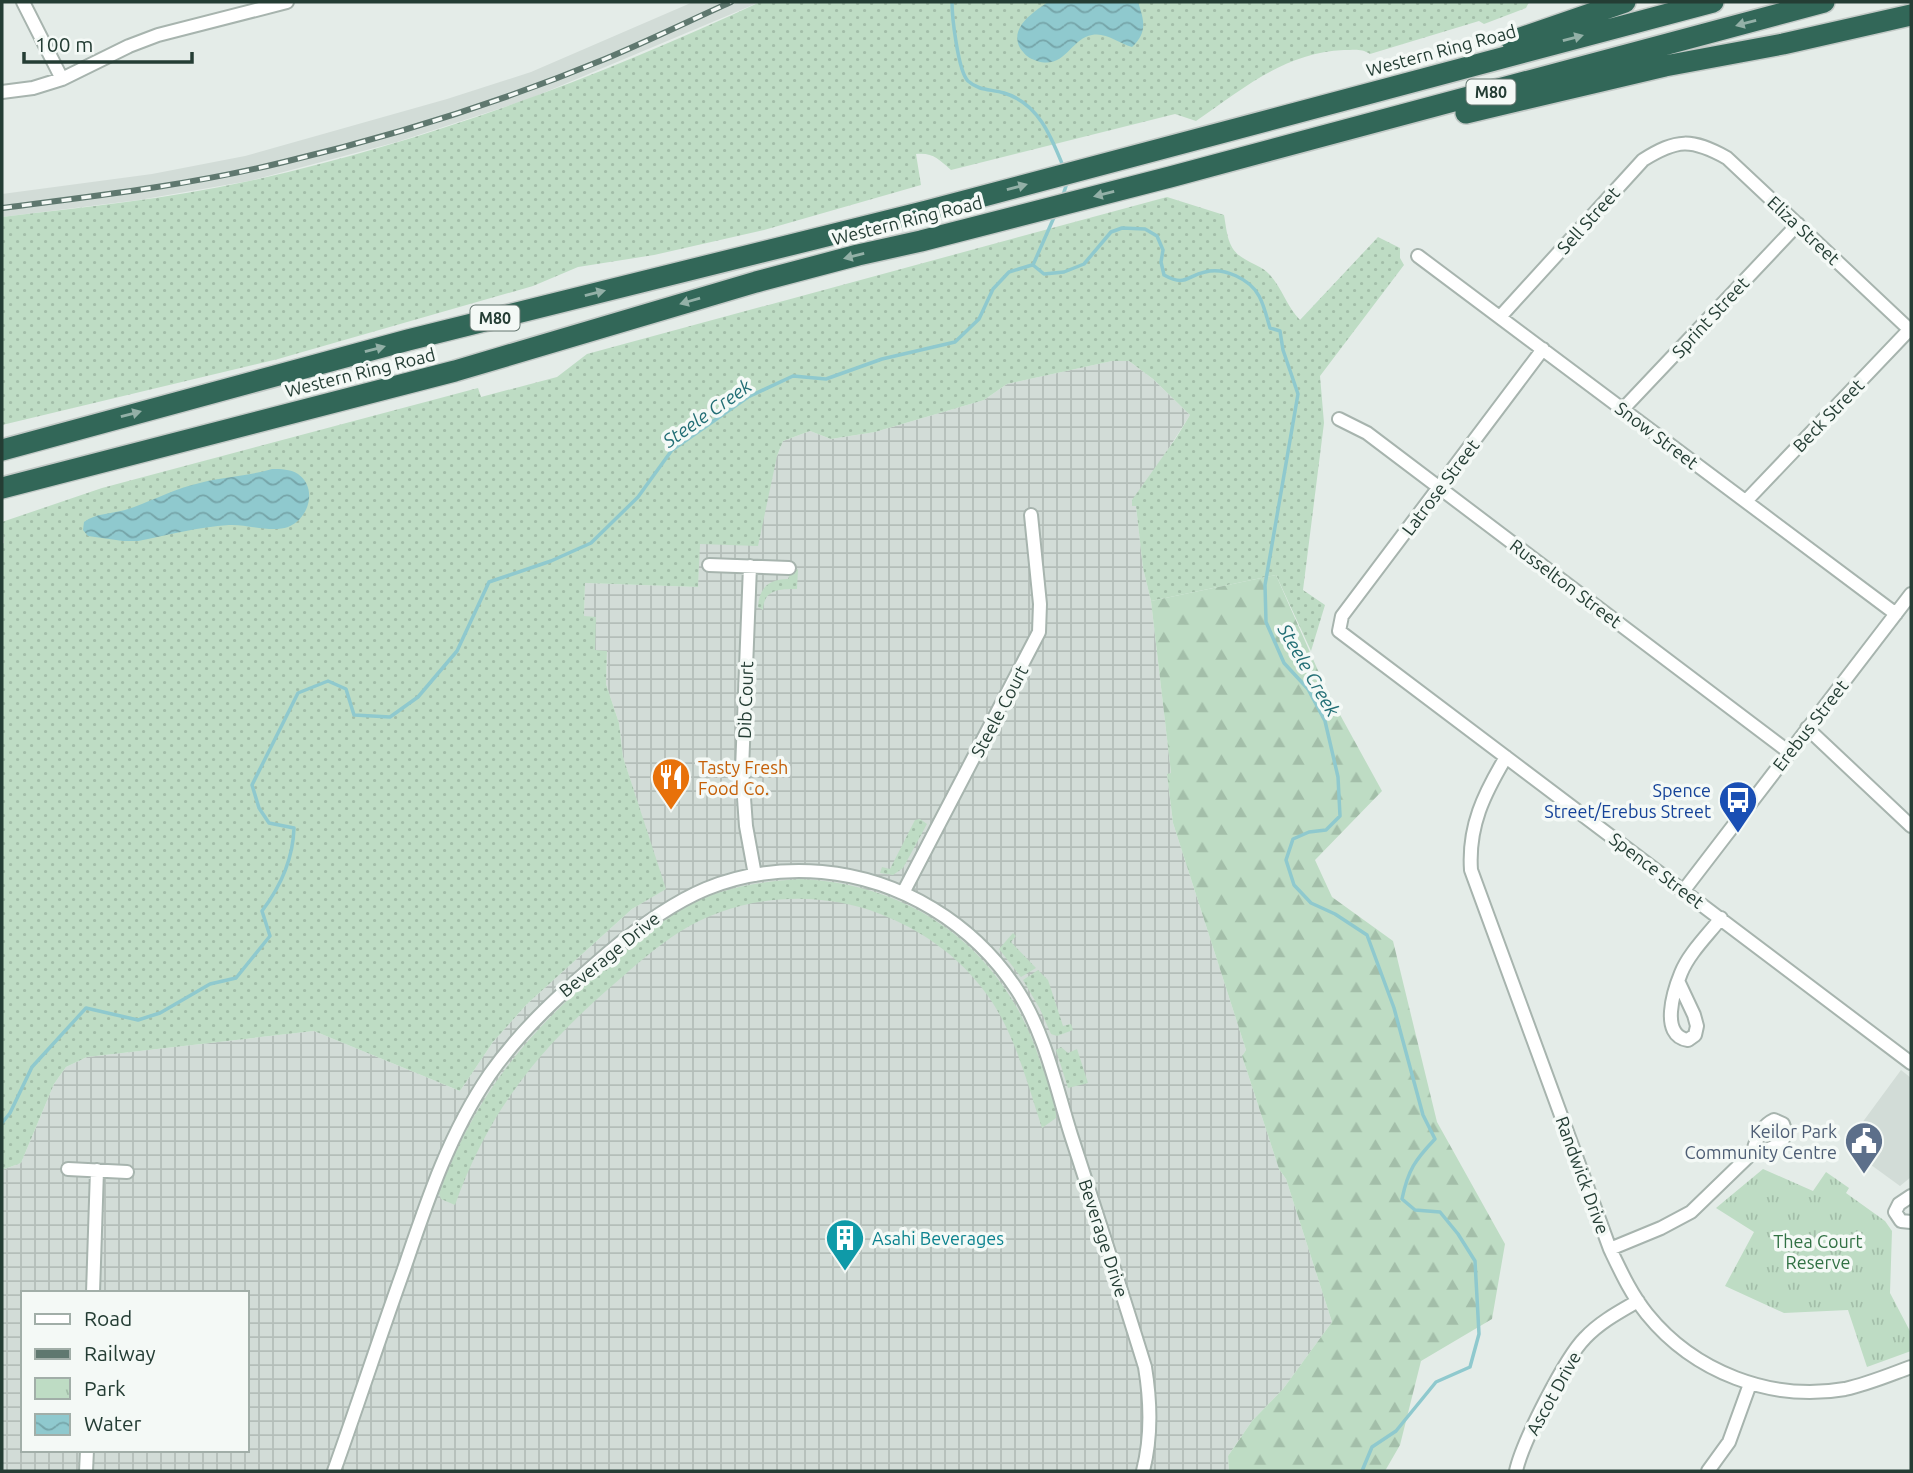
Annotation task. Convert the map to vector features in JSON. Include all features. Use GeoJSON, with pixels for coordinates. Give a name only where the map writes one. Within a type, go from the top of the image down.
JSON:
{"type":"FeatureCollection","features":[{"type":"Feature","properties":{"kind":"highway"},"geometry":{"type":"LineString","coordinates":[[1176,144],[1413,69],[1523,38],[1625,2]]}},
{"type":"Feature","properties":{"kind":"highway","name":"Western Ring Road"},"geometry":{"type":"LineString","coordinates":[[2,450],[408,340],[927,211],[1713,2]]}},
{"type":"Feature","properties":{"kind":"highway","name":"Western Ring Road"},"geometry":{"type":"LineString","coordinates":[[2,488],[456,371],[756,282],[1170,177],[1824,2]]}},
{"type":"Feature","properties":{"kind":"highway"},"geometry":{"type":"LineString","coordinates":[[1170,177],[1350,141],[1594,82],[1911,15]]}},
{"type":"Feature","properties":{"kind":"highway"},"geometry":{"type":"LineString","coordinates":[[2,502],[456,371]]}},
{"type":"Feature","properties":{"kind":"highway"},"geometry":{"type":"LineString","coordinates":[[2,443],[65,431]]}},
{"type":"Feature","properties":{"kind":"street"},"geometry":{"type":"LineString","coordinates":[[23,2],[62,79]]}},
{"type":"Feature","properties":{"kind":"street"},"geometry":{"type":"LineString","coordinates":[[2,92],[33,88],[62,79],[149,37],[251,6],[287,2]]}},
{"type":"Feature","properties":{"kind":"street","name":"Eliza Street"},"geometry":{"type":"LineString","coordinates":[[1688,142],[1705,146],[1727,158],[1910,330]]}},
{"type":"Feature","properties":{"kind":"street","name":"Sell Street"},"geometry":{"type":"LineString","coordinates":[[1500,317],[1643,160],[1665,146],[1688,142]]}},
{"type":"Feature","properties":{"kind":"street","name":"Sprint Street"},"geometry":{"type":"LineString","coordinates":[[1623,409],[1798,224]]}},
{"type":"Feature","properties":{"kind":"street","name":"Snow Street"},"geometry":{"type":"LineString","coordinates":[[1418,256],[1896,614]]}},
{"type":"Feature","properties":{"kind":"street","name":"Beck Street"},"geometry":{"type":"LineString","coordinates":[[1746,502],[1910,330]]}},
{"type":"Feature","properties":{"kind":"street","name":"Latrose Street"},"geometry":{"type":"LineString","coordinates":[[1338,626],[1342,616],[1543,349]]}},
{"type":"Feature","properties":{"kind":"street","name":"Russelton Street"},"geometry":{"type":"LineString","coordinates":[[1339,419],[1367,433],[1789,752]]}},
{"type":"Feature","properties":{"kind":"street","name":"Steele Court"},"geometry":{"type":"LineString","coordinates":[[903,893],[1039,632],[1040,604],[1031,515]]}},
{"type":"Feature","properties":{"kind":"street"},"geometry":{"type":"LineString","coordinates":[[709,565],[789,568]]}},
{"type":"Feature","properties":{"kind":"street","name":"Dib Court"},"geometry":{"type":"LineString","coordinates":[[750,566],[742,770],[746,826],[755,875]]}},
{"type":"Feature","properties":{"kind":"street","name":"Erebus Street"},"geometry":{"type":"LineString","coordinates":[[1684,890],[1911,594]]}},
{"type":"Feature","properties":{"kind":"street","name":"Spence Street"},"geometry":{"type":"LineString","coordinates":[[1338,626],[1341,634],[1911,1063]]}},
{"type":"Feature","properties":{"kind":"street"},"geometry":{"type":"LineString","coordinates":[[1807,728],[1911,826]]}},
{"type":"Feature","properties":{"kind":"street","name":"Randwick Drive"},"geometry":{"type":"LineString","coordinates":[[1506,757],[1486,790],[1476,816],[1471,841],[1471,870],[1610,1249],[1638,1301],[1662,1331],[1688,1353],[1723,1374],[1750,1384],[1790,1391],[1831,1391],[1878,1380],[1911,1367]]}},
{"type":"Feature","properties":{"kind":"street","name":"Beverage Drive"},"geometry":{"type":"LineString","coordinates":[[334,1471],[442,1162],[456,1131],[491,1074],[544,1010],[651,918],[699,891],[755,875],[794,872],[857,877],[903,893],[948,918],[983,948],[1018,991],[1044,1045],[1145,1367],[1151,1414],[1150,1439],[1143,1471]]}},
{"type":"Feature","properties":{"kind":"street"},"geometry":{"type":"LineString","coordinates":[[1679,983],[1685,966],[1721,918]]}},
{"type":"Feature","properties":{"kind":"street"},"geometry":{"type":"LineString","coordinates":[[1610,1249],[1691,1212],[1754,1152]]}},
{"type":"Feature","properties":{"kind":"street"},"geometry":{"type":"LineString","coordinates":[[68,1168],[127,1172]]}},
{"type":"Feature","properties":{"kind":"street"},"geometry":{"type":"LineString","coordinates":[[93,1291],[97,1170]]}},
{"type":"Feature","properties":{"kind":"street"},"geometry":{"type":"LineString","coordinates":[[1911,1196],[1899,1204],[1895,1212],[1901,1221],[1911,1222]]}},
{"type":"Feature","properties":{"kind":"street","name":"Ascot Drive"},"geometry":{"type":"LineString","coordinates":[[1516,1471],[1523,1448],[1568,1360],[1582,1340],[1599,1324],[1638,1301]]}},
{"type":"Feature","properties":{"kind":"street"},"geometry":{"type":"LineString","coordinates":[[1708,1471],[1729,1442],[1750,1384]]}},
{"type":"Feature","properties":{"kind":"street"},"geometry":{"type":"LineString","coordinates":[[86,1471],[87,1452]]}},
{"type":"Feature","properties":{"kind":"shaded area"},"geometry":{"type":"Polygon","coordinates":[[[693,2],[760,2],[529,99],[397,142],[249,181],[139,200],[2,217],[2,194],[152,174],[245,156],[447,99],[531,72],[693,2]]]}},
{"type":"Feature","properties":{"kind":"shaded area"},"geometry":{"type":"Polygon","coordinates":[[[1112,361],[1129,361],[1153,379],[1190,415],[1132,506],[1136,506],[1143,568],[1151,601],[1171,773],[1167,775],[1173,823],[1246,1050],[1242,1056],[1279,1169],[1286,1179],[1332,1322],[1283,1389],[1252,1421],[1228,1456],[1229,1471],[2,1471],[2,1170],[21,1163],[54,1084],[66,1067],[87,1057],[314,1031],[460,1091],[493,1042],[527,1004],[632,909],[665,889],[623,757],[619,723],[606,684],[607,651],[595,651],[584,616],[585,583],[698,587],[699,544],[777,456],[783,441],[810,431],[831,439],[875,432],[984,400],[1007,384],[1112,361]]]}},
{"type":"Feature","properties":{"kind":"shaded area"},"geometry":{"type":"Polygon","coordinates":[[[1901,1070],[1911,1078],[1911,1177],[1900,1186],[1845,1146],[1901,1070]]]}},
{"type":"Feature","properties":{"kind":"green space"},"geometry":{"type":"Polygon","coordinates":[[[760,2],[1529,2],[1526,8],[1484,24],[1479,21],[1370,54],[1360,50],[1344,50],[1302,58],[1266,74],[1196,121],[1175,114],[951,170],[935,157],[916,154],[921,185],[764,230],[654,255],[578,267],[533,286],[278,359],[2,425],[2,217],[188,193],[249,181],[380,147],[573,82],[760,2]]]}},
{"type":"Feature","properties":{"kind":"green space"},"geometry":{"type":"Polygon","coordinates":[[[1167,197],[1224,215],[1234,250],[1270,275],[1300,320],[1378,237],[1400,248],[1400,258],[1404,265],[1320,376],[1324,423],[1303,590],[1325,605],[1311,651],[1276,575],[1151,601],[1143,568],[1136,506],[1132,506],[1132,500],[1190,415],[1153,379],[1129,361],[1112,361],[1007,384],[984,400],[875,432],[831,439],[810,431],[783,441],[777,456],[758,546],[700,544],[698,587],[585,583],[584,616],[596,617],[595,650],[607,651],[606,684],[619,723],[623,757],[666,889],[632,909],[527,1004],[493,1042],[460,1091],[314,1031],[87,1057],[66,1067],[54,1084],[21,1163],[2,1170],[2,522],[102,488],[478,388],[481,397],[557,377],[587,354],[1167,197]]]}},
{"type":"Feature","properties":{"kind":"green space"},"geometry":{"type":"Polygon","coordinates":[[[798,569],[797,589],[784,589],[769,594],[763,610],[758,607],[760,595],[766,586],[788,579],[791,572],[798,569]]]}},
{"type":"Feature","properties":{"kind":"green space"},"geometry":{"type":"Polygon","coordinates":[[[1276,575],[1327,691],[1382,791],[1315,860],[1332,897],[1393,941],[1437,1122],[1505,1244],[1492,1319],[1421,1361],[1400,1445],[1385,1471],[1229,1471],[1228,1456],[1252,1421],[1283,1389],[1332,1322],[1286,1179],[1279,1169],[1242,1056],[1246,1050],[1173,823],[1167,774],[1171,773],[1151,601],[1276,575]]]}},
{"type":"Feature","properties":{"kind":"green space"},"geometry":{"type":"Polygon","coordinates":[[[920,819],[927,824],[903,868],[893,875],[880,873],[882,867],[890,869],[915,820],[920,819]]]}},
{"type":"Feature","properties":{"kind":"green space"},"geometry":{"type":"Polygon","coordinates":[[[800,879],[842,884],[881,894],[917,910],[950,931],[979,956],[1004,987],[1024,1022],[1051,1089],[1056,1118],[1042,1128],[1018,1055],[1003,1020],[972,976],[936,944],[909,927],[856,906],[804,899],[752,903],[703,919],[681,931],[647,956],[587,1008],[540,1057],[500,1110],[455,1205],[441,1199],[439,1194],[453,1158],[488,1094],[530,1039],[554,1013],[610,962],[664,919],[701,899],[737,887],[800,879]]]}},
{"type":"Feature","properties":{"kind":"green space"},"geometry":{"type":"Polygon","coordinates":[[[1013,933],[1016,936],[1011,942],[1036,968],[1021,977],[999,949],[1013,933]]]}},
{"type":"Feature","properties":{"kind":"green space"},"geometry":{"type":"Polygon","coordinates":[[[1038,970],[1048,980],[1063,1026],[1071,1024],[1073,1030],[1057,1036],[1051,1034],[1023,980],[1038,970]]]}},
{"type":"Feature","properties":{"kind":"green space"},"geometry":{"type":"Polygon","coordinates":[[[1061,1047],[1068,1053],[1077,1049],[1088,1083],[1068,1088],[1056,1050],[1061,1047]]]}},
{"type":"Feature","properties":{"kind":"green space","name":"Thea Court Reserve"},"geometry":{"type":"Polygon","coordinates":[[[1763,1169],[1813,1191],[1826,1172],[1849,1188],[1846,1193],[1885,1221],[1892,1231],[1890,1293],[1911,1333],[1911,1351],[1867,1367],[1848,1310],[1784,1313],[1725,1286],[1754,1232],[1716,1208],[1763,1169]]]}},
{"type":"Feature","properties":{"kind":"water"},"geometry":{"type":"Polygon","coordinates":[[[1048,2],[1138,2],[1143,31],[1132,47],[1097,34],[1085,37],[1061,58],[1047,63],[1037,61],[1027,56],[1020,48],[1018,33],[1025,21],[1048,2]]]}},
{"type":"Feature","properties":{"kind":"water"},"geometry":{"type":"Polygon","coordinates":[[[272,469],[295,472],[308,487],[306,510],[288,527],[274,529],[218,526],[138,541],[88,536],[83,530],[84,522],[94,517],[125,510],[183,488],[272,469]]]}},
{"type":"Feature","properties":{"kind":"waterway","name":"Steele Creek"},"geometry":{"type":"LineString","coordinates":[[952,2],[959,56],[968,81],[981,88],[1004,93],[1026,104],[1048,132],[1063,166]]}},
{"type":"Feature","properties":{"kind":"waterway","name":"Steele Creek"},"geometry":{"type":"LineString","coordinates":[[1063,195],[1068,180]]}},
{"type":"Feature","properties":{"kind":"waterway","name":"Steele Creek"},"geometry":{"type":"LineString","coordinates":[[1055,215],[1033,265],[1044,274],[1064,272],[1084,264],[1111,232],[1122,228],[1145,229],[1157,236],[1163,250],[1161,262],[1164,275],[1182,280],[1205,272],[1220,271],[1249,284],[1261,300],[1270,328],[1280,331],[1283,350],[1298,394],[1265,585],[1266,622],[1284,663],[1308,689],[1325,721],[1338,777],[1340,816],[1326,830],[1309,832],[1293,839],[1286,860],[1294,885],[1311,903],[1335,914],[1367,935],[1394,1008],[1423,1115],[1435,1139],[1413,1166],[1402,1199],[1415,1210],[1440,1212],[1475,1261],[1479,1334],[1470,1367],[1436,1382],[1396,1431],[1372,1447],[1362,1471]]}},
{"type":"Feature","properties":{"kind":"waterway","name":"Steele Creek"},"geometry":{"type":"LineString","coordinates":[[2,1123],[10,1113],[32,1067],[86,1008],[138,1020],[160,1013],[210,984],[236,978],[270,936],[262,911],[285,872],[294,828],[269,823],[259,808],[252,785],[298,693],[328,681],[346,689],[354,715],[390,717],[418,697],[457,651],[489,582],[551,561],[591,543],[638,497],[672,450],[748,397],[793,376],[826,379],[882,359],[955,342],[979,319],[993,289],[1009,272],[1032,265]]}},
{"type":"Feature","properties":{"kind":"railway"},"geometry":{"type":"LineString","coordinates":[[2,208],[214,177],[366,141],[486,104],[566,75],[731,2]]}},
{"type":"Feature","properties":{"kind":"place","name":"Tasty Fresh Food Co."},"geometry":{"type":"Point","coordinates":[671,811]}},
{"type":"Feature","properties":{"kind":"place","name":"Spence Street/Erebus Street"},"geometry":{"type":"Point","coordinates":[1738,834]}},
{"type":"Feature","properties":{"kind":"place","name":"Keilor Park Community Centre"},"geometry":{"type":"Point","coordinates":[1864,1175]}},
{"type":"Feature","properties":{"kind":"place","name":"Asahi Beverages"},"geometry":{"type":"Point","coordinates":[845,1272]}}]}
